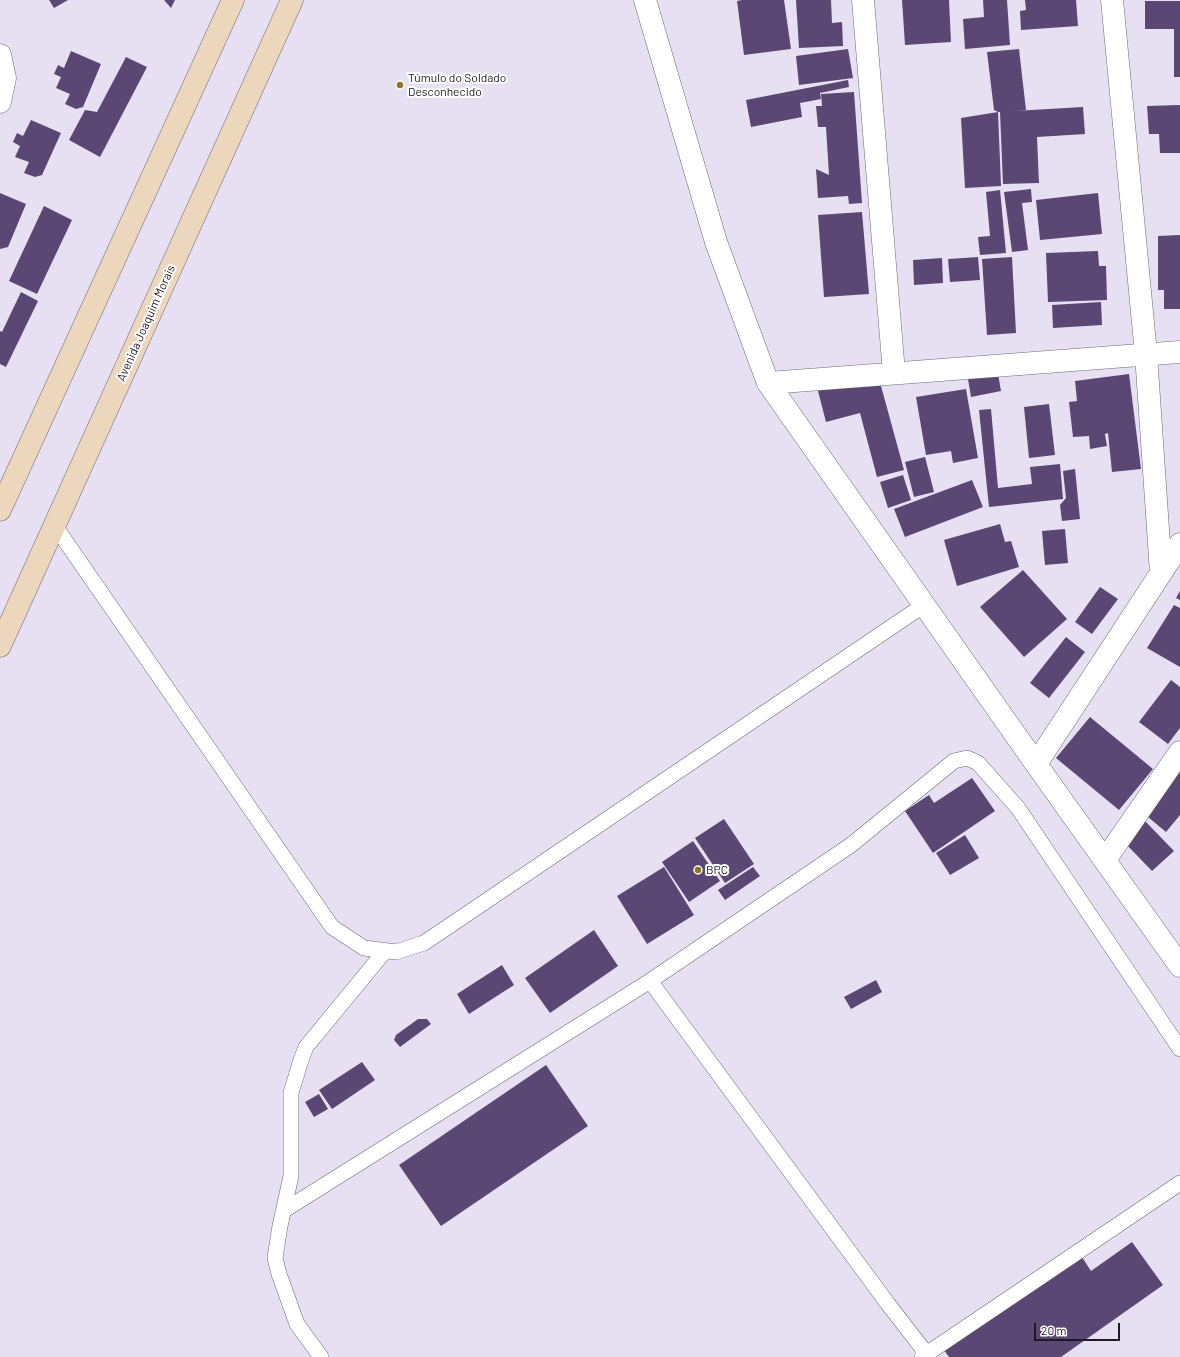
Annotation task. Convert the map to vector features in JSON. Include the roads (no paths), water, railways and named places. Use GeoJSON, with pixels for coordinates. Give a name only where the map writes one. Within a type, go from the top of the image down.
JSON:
{"type":"FeatureCollection","features":[{"type":"Feature","properties":{"kind":"street"},"geometry":{"type":"LineString","coordinates":[[0,510],[233,0]]}},
{"type":"Feature","properties":{"kind":"street","name":"Avenida Joaquim Morais"},"geometry":{"type":"LineString","coordinates":[[0,646],[292,0]]}},
{"type":"Feature","properties":{"kind":"street"},"geometry":{"type":"LineString","coordinates":[[645,0],[716,242],[768,383],[1180,966]]}},
{"type":"Feature","properties":{"kind":"street"},"geometry":{"type":"LineString","coordinates":[[863,0],[894,374]]}},
{"type":"Feature","properties":{"kind":"street"},"geometry":{"type":"LineString","coordinates":[[1112,0],[1146,354],[1161,573]]}},
{"type":"Feature","properties":{"kind":"street"},"geometry":{"type":"LineString","coordinates":[[0,55],[5,78],[0,102]]}},
{"type":"Feature","properties":{"kind":"street"},"geometry":{"type":"LineString","coordinates":[[768,383],[1180,352]]}},
{"type":"Feature","properties":{"kind":"street"},"geometry":{"type":"LineString","coordinates":[[1036,764],[1180,544]]}},
{"type":"Feature","properties":{"kind":"street"},"geometry":{"type":"LineString","coordinates":[[1105,860],[1180,752]]}},
{"type":"Feature","properties":{"kind":"lane"},"geometry":{"type":"LineString","coordinates":[[55,526],[332,927],[364,948],[385,951],[396,952],[424,943],[924,605]]}},
{"type":"Feature","properties":{"kind":"lane"},"geometry":{"type":"LineString","coordinates":[[283,1211],[650,981],[851,845],[954,761],[967,758],[978,763],[1018,808],[1180,1049]]}},
{"type":"Feature","properties":{"kind":"lane"},"geometry":{"type":"LineString","coordinates":[[321,1357],[297,1324],[278,1274],[275,1258],[291,1176],[291,1093],[306,1047],[385,951]]}},
{"type":"Feature","properties":{"kind":"lane"},"geometry":{"type":"LineString","coordinates":[[650,981],[924,1355],[1180,1183]]}},
{"type":"Feature","properties":{"kind":"place","name":"Túmulo do Soldado Desconhecido"},"geometry":{"type":"Point","coordinates":[400,85]}},
{"type":"Feature","properties":{"kind":"place","name":"BPC"},"geometry":{"type":"Point","coordinates":[698,870]}}]}
